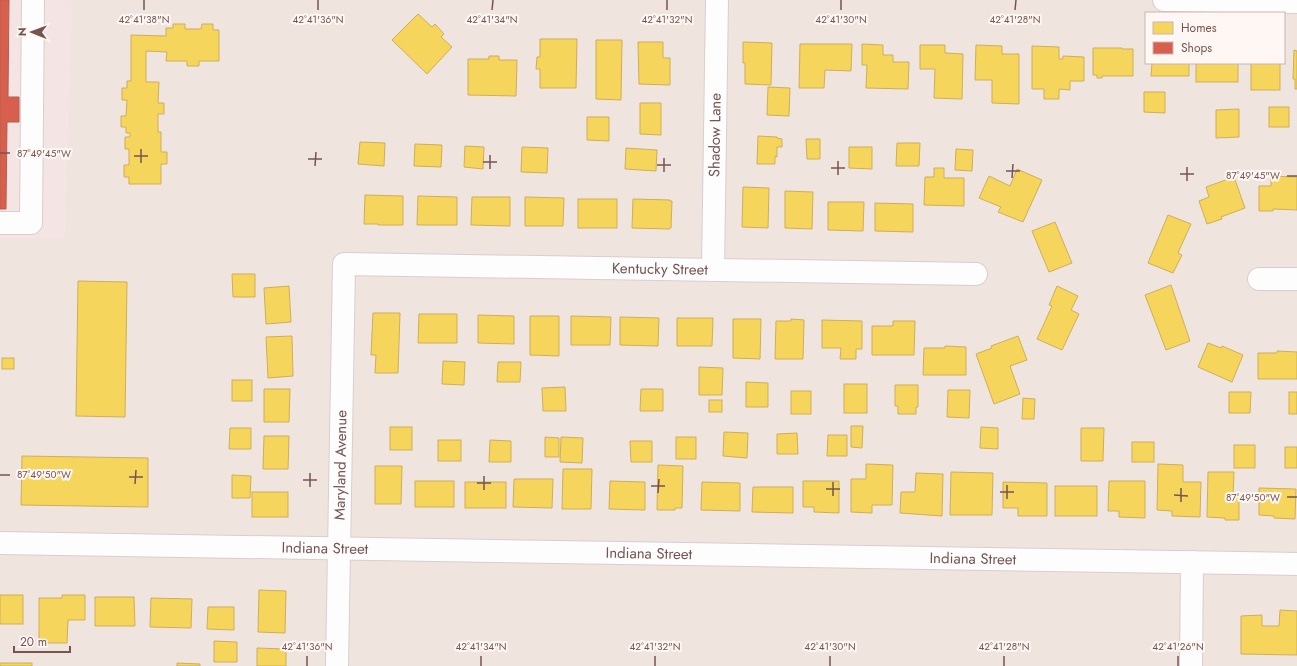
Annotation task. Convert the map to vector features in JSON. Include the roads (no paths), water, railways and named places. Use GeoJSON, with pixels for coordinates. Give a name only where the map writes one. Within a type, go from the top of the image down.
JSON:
{"type":"FeatureCollection","features":[{"type":"Feature","properties":{"kind":"street"},"geometry":{"type":"LineString","coordinates":[[0,223],[31,223],[33,0]]}},
{"type":"Feature","properties":{"kind":"street","name":"Shadow Lane"},"geometry":{"type":"LineString","coordinates":[[713,270],[718,0]]}},
{"type":"Feature","properties":{"kind":"street"},"geometry":{"type":"LineString","coordinates":[[1164,0],[1297,2]]}},
{"type":"Feature","properties":{"kind":"street","name":"Kentucky Street"},"geometry":{"type":"LineString","coordinates":[[344,264],[976,274]]}},
{"type":"Feature","properties":{"kind":"street","name":"Maryland Avenue"},"geometry":{"type":"LineString","coordinates":[[337,666],[344,264]]}},
{"type":"Feature","properties":{"kind":"street"},"geometry":{"type":"LineString","coordinates":[[1259,279],[1297,279]]}},
{"type":"Feature","properties":{"kind":"street","name":"Indiana Street"},"geometry":{"type":"LineString","coordinates":[[0,543],[1297,564]]}},
{"type":"Feature","properties":{"kind":"street"},"geometry":{"type":"LineString","coordinates":[[1191,666],[1192,562]]}}]}
